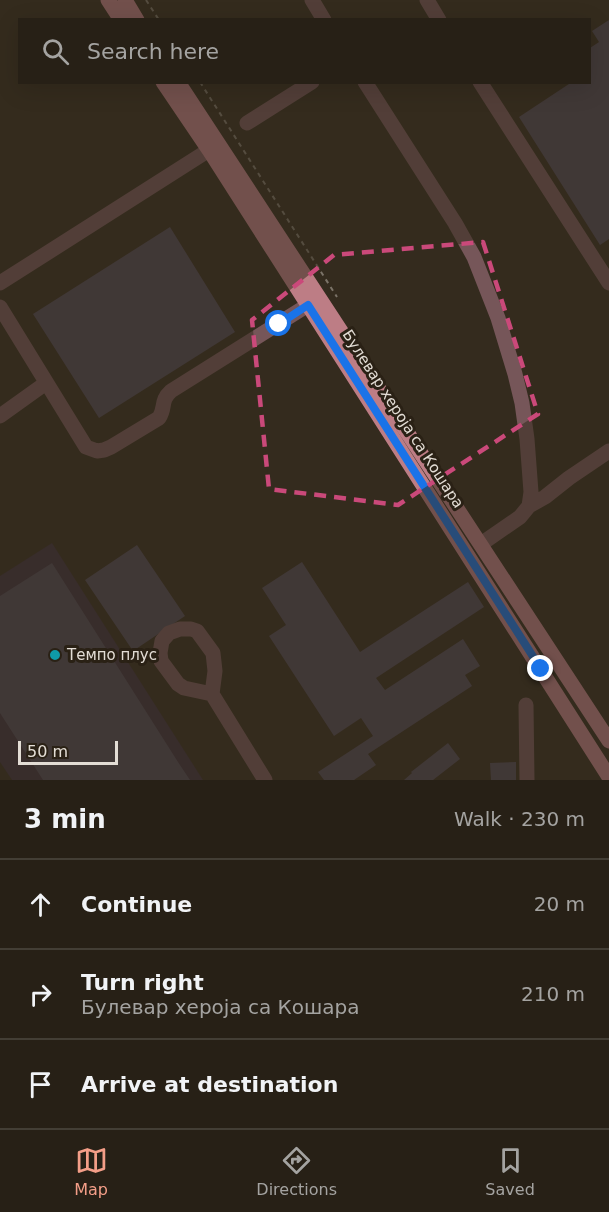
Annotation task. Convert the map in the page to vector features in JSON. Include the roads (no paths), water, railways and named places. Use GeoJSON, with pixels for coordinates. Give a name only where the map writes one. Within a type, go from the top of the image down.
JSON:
{"type":"FeatureCollection","features":[{"type":"Feature","properties":{"kind":"main road"},"geometry":{"type":"LineString","coordinates":[[108,0],[120,18]]}},
{"type":"Feature","properties":{"kind":"main road"},"geometry":{"type":"LineString","coordinates":[[125,0],[137,18]]}},
{"type":"Feature","properties":{"kind":"main road","name":"Булевар хероја са Кошара"},"geometry":{"type":"LineString","coordinates":[[164,84],[209,150],[609,777]]}},
{"type":"Feature","properties":{"kind":"main road","name":"Булевар хероја са Кошара"},"geometry":{"type":"LineString","coordinates":[[179,84],[609,741]]}},
{"type":"Feature","properties":{"kind":"street"},"geometry":{"type":"LineString","coordinates":[[312,0],[323,18]]}},
{"type":"Feature","properties":{"kind":"street"},"geometry":{"type":"LineString","coordinates":[[427,0],[438,18]]}},
{"type":"Feature","properties":{"kind":"street"},"geometry":{"type":"LineString","coordinates":[[247,123],[309,84]]}},
{"type":"Feature","properties":{"kind":"street"},"geometry":{"type":"LineString","coordinates":[[366,84],[455,223],[474,257],[498,318],[522,403],[531,492],[529,506]]}},
{"type":"Feature","properties":{"kind":"street"},"geometry":{"type":"LineString","coordinates":[[481,84],[609,283]]}},
{"type":"Feature","properties":{"kind":"street"},"geometry":{"type":"LineString","coordinates":[[0,283],[209,150]]}},
{"type":"Feature","properties":{"kind":"street"},"geometry":{"type":"LineString","coordinates":[[0,308],[86,447],[97,451],[111,447],[159,417],[165,396],[308,305]]}},
{"type":"Feature","properties":{"kind":"street"},"geometry":{"type":"LineString","coordinates":[[0,417],[46,383]]}},
{"type":"Feature","properties":{"kind":"street"},"geometry":{"type":"LineString","coordinates":[[481,544],[520,517],[529,506],[609,451]]}},
{"type":"Feature","properties":{"kind":"street"},"geometry":{"type":"LineString","coordinates":[[212,694],[184,688],[178,684],[161,661],[162,641],[169,633],[180,629],[197,631],[213,653],[215,671],[212,694],[265,780]]}},
{"type":"Feature","properties":{"kind":"street"},"geometry":{"type":"LineString","coordinates":[[526,705],[527,780]]}},
{"type":"Feature","properties":{"kind":"place","name":"Темпо плус"},"geometry":{"type":"Point","coordinates":[55,655]}}]}
